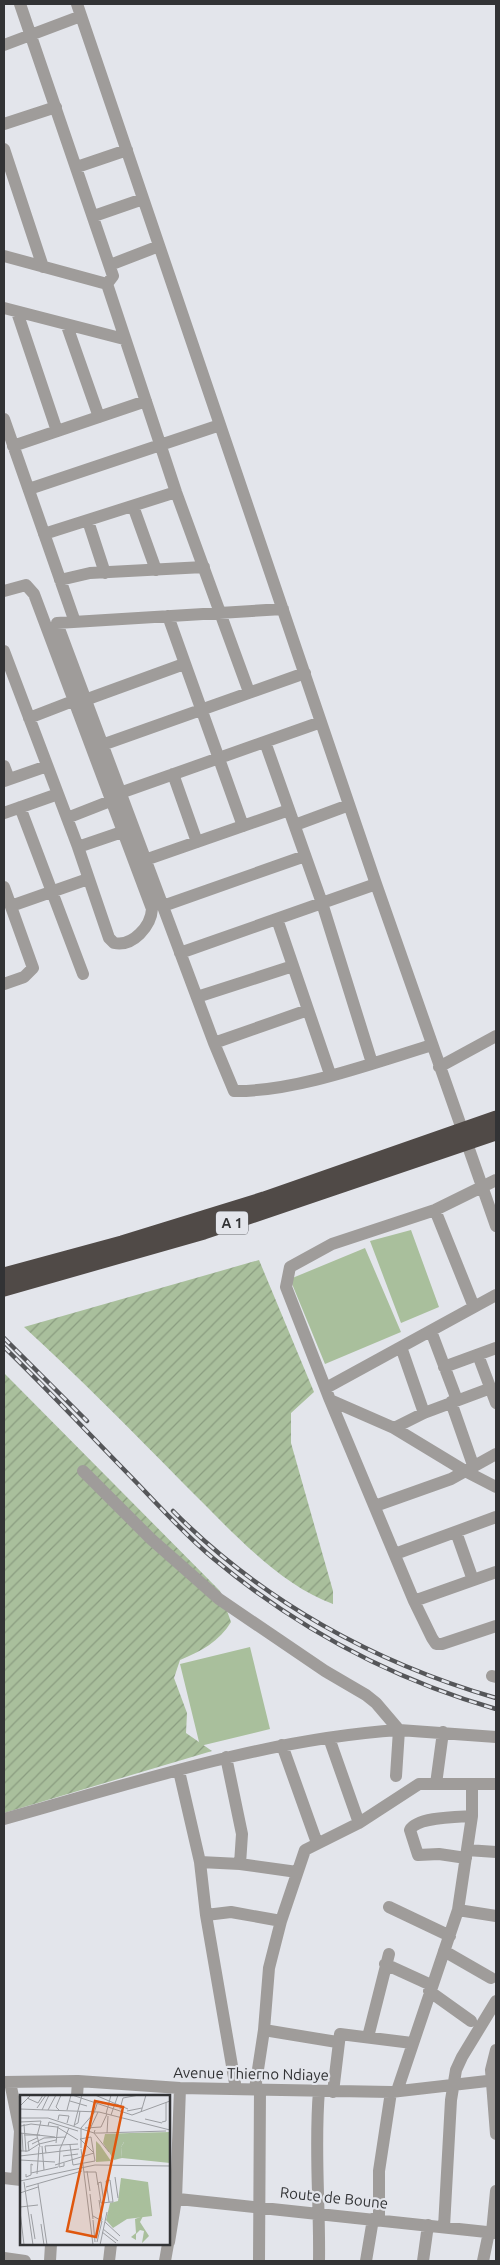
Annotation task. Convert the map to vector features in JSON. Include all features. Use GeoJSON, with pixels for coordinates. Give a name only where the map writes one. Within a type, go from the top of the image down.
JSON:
{"type":"FeatureCollection","features":[{"type":"Feature","properties":{"kind":"highway","name":"A 1"},"geometry":{"type":"LineString","coordinates":[[4,1274],[122,1243],[486,1132],[496,1118]]}},
{"type":"Feature","properties":{"kind":"highway","name":"A 1"},"geometry":{"type":"LineString","coordinates":[[4,1290],[204,1232],[455,1140]]}},
{"type":"Feature","properties":{"kind":"street"},"geometry":{"type":"LineString","coordinates":[[20,4],[110,265],[113,276],[107,284]]}},
{"type":"Feature","properties":{"kind":"street"},"geometry":{"type":"LineString","coordinates":[[77,4],[376,884],[496,1226]]}},
{"type":"Feature","properties":{"kind":"street"},"geometry":{"type":"LineString","coordinates":[[4,45],[81,16]]}},
{"type":"Feature","properties":{"kind":"street"},"geometry":{"type":"LineString","coordinates":[[4,124],[56,107]]}},
{"type":"Feature","properties":{"kind":"street"},"geometry":{"type":"LineString","coordinates":[[4,149],[43,267]]}},
{"type":"Feature","properties":{"kind":"street"},"geometry":{"type":"LineString","coordinates":[[77,167],[127,150]]}},
{"type":"Feature","properties":{"kind":"street"},"geometry":{"type":"LineString","coordinates":[[94,216],[143,198]]}},
{"type":"Feature","properties":{"kind":"street"},"geometry":{"type":"LineString","coordinates":[[110,265],[159,246]]}},
{"type":"Feature","properties":{"kind":"street"},"geometry":{"type":"LineString","coordinates":[[4,256],[107,284]]}},
{"type":"Feature","properties":{"kind":"street"},"geometry":{"type":"LineString","coordinates":[[107,284],[176,492],[249,692]]}},
{"type":"Feature","properties":{"kind":"street"},"geometry":{"type":"LineString","coordinates":[[4,308],[66,326],[124,339]]}},
{"type":"Feature","properties":{"kind":"street"},"geometry":{"type":"LineString","coordinates":[[16,312],[57,431]]}},
{"type":"Feature","properties":{"kind":"street"},"geometry":{"type":"LineString","coordinates":[[66,326],[99,417]]}},
{"type":"Feature","properties":{"kind":"street"},"geometry":{"type":"LineString","coordinates":[[13,446],[146,401]]}},
{"type":"Feature","properties":{"kind":"street"},"geometry":{"type":"LineString","coordinates":[[4,419],[75,622]]}},
{"type":"Feature","properties":{"kind":"street"},"geometry":{"type":"LineString","coordinates":[[29,489],[220,424]]}},
{"type":"Feature","properties":{"kind":"street"},"geometry":{"type":"LineString","coordinates":[[44,534],[176,492]]}},
{"type":"Feature","properties":{"kind":"street"},"geometry":{"type":"LineString","coordinates":[[133,506],[156,570]]}},
{"type":"Feature","properties":{"kind":"street"},"geometry":{"type":"LineString","coordinates":[[88,521],[105,572]]}},
{"type":"Feature","properties":{"kind":"street"},"geometry":{"type":"LineString","coordinates":[[60,580],[83,574],[105,572],[204,567]]}},
{"type":"Feature","properties":{"kind":"street"},"geometry":{"type":"LineString","coordinates":[[4,591],[22,585],[31,590],[145,860],[234,1091],[270,1089],[372,1063],[432,1045]]}},
{"type":"Feature","properties":{"kind":"street"},"geometry":{"type":"LineString","coordinates":[[4,651],[9,681],[29,718],[111,941],[122,943],[141,933],[150,920],[152,908],[122,832],[117,796],[102,745],[79,700],[57,623],[283,609]]}},
{"type":"Feature","properties":{"kind":"street"},"geometry":{"type":"LineString","coordinates":[[168,616],[243,826]]}},
{"type":"Feature","properties":{"kind":"street"},"geometry":{"type":"LineString","coordinates":[[29,718],[184,664]]}},
{"type":"Feature","properties":{"kind":"street"},"geometry":{"type":"LineString","coordinates":[[102,745],[305,673]]}},
{"type":"Feature","properties":{"kind":"street"},"geometry":{"type":"LineString","coordinates":[[67,818],[173,774],[321,722]]}},
{"type":"Feature","properties":{"kind":"street"},"geometry":{"type":"LineString","coordinates":[[265,742],[322,903],[372,1063]]}},
{"type":"Feature","properties":{"kind":"street"},"geometry":{"type":"LineString","coordinates":[[4,766],[6,780],[47,766]]}},
{"type":"Feature","properties":{"kind":"street"},"geometry":{"type":"LineString","coordinates":[[173,774],[197,842]]}},
{"type":"Feature","properties":{"kind":"street"},"geometry":{"type":"LineString","coordinates":[[4,813],[58,794]]}},
{"type":"Feature","properties":{"kind":"street"},"geometry":{"type":"LineString","coordinates":[[294,825],[349,805]]}},
{"type":"Feature","properties":{"kind":"street"},"geometry":{"type":"LineString","coordinates":[[20,807],[83,974]]}},
{"type":"Feature","properties":{"kind":"street"},"geometry":{"type":"LineString","coordinates":[[145,860],[290,810]]}},
{"type":"Feature","properties":{"kind":"street"},"geometry":{"type":"LineString","coordinates":[[78,847],[122,832]]}},
{"type":"Feature","properties":{"kind":"street"},"geometry":{"type":"LineString","coordinates":[[163,906],[305,856]]}},
{"type":"Feature","properties":{"kind":"street"},"geometry":{"type":"LineString","coordinates":[[11,906],[88,879]]}},
{"type":"Feature","properties":{"kind":"street"},"geometry":{"type":"LineString","coordinates":[[180,952],[376,884]]}},
{"type":"Feature","properties":{"kind":"street"},"geometry":{"type":"LineString","coordinates":[[4,887],[32,968],[24,977],[4,984]]}},
{"type":"Feature","properties":{"kind":"street"},"geometry":{"type":"LineString","coordinates":[[277,919],[330,1074]]}},
{"type":"Feature","properties":{"kind":"street"},"geometry":{"type":"LineString","coordinates":[[197,997],[293,966]]}},
{"type":"Feature","properties":{"kind":"street"},"geometry":{"type":"LineString","coordinates":[[214,1042],[308,1010]]}},
{"type":"Feature","properties":{"kind":"street"},"geometry":{"type":"LineString","coordinates":[[439,1067],[496,1036]]}},
{"type":"Feature","properties":{"kind":"street"},"geometry":{"type":"LineString","coordinates":[[496,1180],[435,1210],[332,1244],[290,1267],[286,1287],[414,1601],[436,1644],[442,1644],[496,1626]]}},
{"type":"Feature","properties":{"kind":"street"},"geometry":{"type":"LineString","coordinates":[[435,1210],[474,1307]]}},
{"type":"Feature","properties":{"kind":"street"},"geometry":{"type":"LineString","coordinates":[[328,1394],[401,1347],[496,1295]]}},
{"type":"Feature","properties":{"kind":"street"},"geometry":{"type":"LineString","coordinates":[[431,1331],[454,1401],[469,1468]]}},
{"type":"Feature","properties":{"kind":"street"},"geometry":{"type":"LineString","coordinates":[[401,1347],[424,1413]]}},
{"type":"Feature","properties":{"kind":"street"},"geometry":{"type":"LineString","coordinates":[[444,1366],[496,1348]]}},
{"type":"Feature","properties":{"kind":"street"},"geometry":{"type":"LineString","coordinates":[[478,1355],[496,1402]]}},
{"type":"Feature","properties":{"kind":"street"},"geometry":{"type":"LineString","coordinates":[[394,1428],[424,1413],[491,1388]]}},
{"type":"Feature","properties":{"kind":"street"},"geometry":{"type":"LineString","coordinates":[[328,1394],[469,1468],[496,1487]]}},
{"type":"Feature","properties":{"kind":"street"},"geometry":{"type":"LineString","coordinates":[[375,1506],[451,1479],[496,1454]]}},
{"type":"Feature","properties":{"kind":"street"},"geometry":{"type":"LineString","coordinates":[[82,1471],[151,1539],[219,1599],[376,1703],[399,1730],[396,1776]]}},
{"type":"Feature","properties":{"kind":"street"},"geometry":{"type":"LineString","coordinates":[[395,1554],[496,1517]]}},
{"type":"Feature","properties":{"kind":"street"},"geometry":{"type":"LineString","coordinates":[[456,1532],[473,1580]]}},
{"type":"Feature","properties":{"kind":"street"},"geometry":{"type":"LineString","coordinates":[[414,1601],[496,1572]]}},
{"type":"Feature","properties":{"kind":"street"},"geometry":{"type":"LineString","coordinates":[[4,1819],[226,1757],[282,1745],[399,1730],[496,1737]]}},
{"type":"Feature","properties":{"kind":"street"},"geometry":{"type":"LineString","coordinates":[[436,1784],[443,1732]]}},
{"type":"Feature","properties":{"kind":"street"},"geometry":{"type":"LineString","coordinates":[[329,1738],[359,1823]]}},
{"type":"Feature","properties":{"kind":"street"},"geometry":{"type":"LineString","coordinates":[[282,1745],[316,1844]]}},
{"type":"Feature","properties":{"kind":"street"},"geometry":{"type":"LineString","coordinates":[[226,1757],[242,1834],[240,1864]]}},
{"type":"Feature","properties":{"kind":"street"},"geometry":{"type":"LineString","coordinates":[[179,1771],[200,1862],[206,1915],[236,2089]]}},
{"type":"Feature","properties":{"kind":"street"},"geometry":{"type":"LineString","coordinates":[[259,2261],[258,2089],[267,1986],[280,1921],[303,1853],[316,1844],[359,1823],[410,1788],[419,1784],[496,1784]]}},
{"type":"Feature","properties":{"kind":"street"},"geometry":{"type":"LineString","coordinates":[[366,2261],[376,2219],[378,2171],[394,2092],[458,1910],[472,1816],[472,1785]]}},
{"type":"Feature","properties":{"kind":"street"},"geometry":{"type":"LineString","coordinates":[[472,1816],[425,1821],[413,1826],[410,1830],[418,1855],[496,1852]]}},
{"type":"Feature","properties":{"kind":"street"},"geometry":{"type":"LineString","coordinates":[[200,1862],[240,1864],[297,1872]]}},
{"type":"Feature","properties":{"kind":"street"},"geometry":{"type":"LineString","coordinates":[[389,1907],[450,1936]]}},
{"type":"Feature","properties":{"kind":"street"},"geometry":{"type":"LineString","coordinates":[[458,1910],[496,1916]]}},
{"type":"Feature","properties":{"kind":"street"},"geometry":{"type":"LineString","coordinates":[[206,1915],[231,1912],[280,1921]]}},
{"type":"Feature","properties":{"kind":"street"},"geometry":{"type":"LineString","coordinates":[[444,1951],[491,1978]]}},
{"type":"Feature","properties":{"kind":"street"},"geometry":{"type":"LineString","coordinates":[[368,2037],[387,1959],[430,1988],[471,2021]]}},
{"type":"Feature","properties":{"kind":"street"},"geometry":{"type":"LineString","coordinates":[[444,2227],[453,2086],[462,2057],[496,2000]]}},
{"type":"Feature","properties":{"kind":"street"},"geometry":{"type":"LineString","coordinates":[[264,2030],[337,2042]]}},
{"type":"Feature","properties":{"kind":"street"},"geometry":{"type":"LineString","coordinates":[[334,2092],[337,2042],[340,2034],[412,2043]]}},
{"type":"Feature","properties":{"kind":"street"},"geometry":{"type":"LineString","coordinates":[[496,2050],[492,2061],[495,2080],[496,2134]]}},
{"type":"Feature","properties":{"kind":"street","name":"Avenue Thierno Ndiaye"},"geometry":{"type":"LineString","coordinates":[[7,2082],[78,2081],[122,2091],[180,2088],[394,2092],[495,2080]]}},
{"type":"Feature","properties":{"kind":"street"},"geometry":{"type":"LineString","coordinates":[[77,2095],[78,2081]]}},
{"type":"Feature","properties":{"kind":"street"},"geometry":{"type":"LineString","coordinates":[[4,2178],[19,2179],[20,2139],[7,2082]]}},
{"type":"Feature","properties":{"kind":"street"},"geometry":{"type":"LineString","coordinates":[[170,2228],[180,2088]]}},
{"type":"Feature","properties":{"kind":"street"},"geometry":{"type":"LineString","coordinates":[[319,2091],[317,2116],[320,2213],[319,2261]]}},
{"type":"Feature","properties":{"kind":"street"},"geometry":{"type":"LineString","coordinates":[[483,2261],[492,2232],[496,2191]]}},
{"type":"Feature","properties":{"kind":"street","name":"Route de Boune"},"geometry":{"type":"LineString","coordinates":[[172,2198],[492,2232]]}},
{"type":"Feature","properties":{"kind":"street"},"geometry":{"type":"LineString","coordinates":[[423,2261],[428,2225]]}},
{"type":"Feature","properties":{"kind":"street"},"geometry":{"type":"LineString","coordinates":[[50,2261],[51,2245]]}},
{"type":"Feature","properties":{"kind":"street"},"geometry":{"type":"LineString","coordinates":[[109,2261],[111,2245]]}},
{"type":"Feature","properties":{"kind":"street"},"geometry":{"type":"LineString","coordinates":[[166,2261],[169,2245]]}},
{"type":"Feature","properties":{"kind":"street"},"geometry":{"type":"LineString","coordinates":[[4,2258],[25,2261]]}},
{"type":"Feature","properties":{"kind":"green space"},"geometry":{"type":"Polygon","coordinates":[[[411,1230],[439,1307],[401,1323],[370,1241],[411,1230]]]}},
{"type":"Feature","properties":{"kind":"green space"},"geometry":{"type":"Polygon","coordinates":[[[365,1248],[401,1332],[325,1364],[290,1279],[365,1248]]]}},
{"type":"Feature","properties":{"kind":"green space"},"geometry":{"type":"Polygon","coordinates":[[[259,1260],[314,1392],[291,1413],[291,1443],[333,1591],[333,1604],[312,1595],[292,1583],[253,1552],[125,1424],[24,1327],[259,1260]]]}},
{"type":"Feature","properties":{"kind":"green space"},"geometry":{"type":"Polygon","coordinates":[[[4,1373],[220,1591],[231,1622],[221,1635],[209,1645],[180,1660],[174,1678],[187,1713],[186,1733],[212,1751],[4,1813],[4,1373]]]}},
{"type":"Feature","properties":{"kind":"green space"},"geometry":{"type":"Polygon","coordinates":[[[250,1647],[270,1729],[200,1746],[180,1664],[250,1647]]]}},
{"type":"Feature","properties":{"kind":"railway"},"geometry":{"type":"LineString","coordinates":[[4,1338],[87,1421]]}},
{"type":"Feature","properties":{"kind":"railway"},"geometry":{"type":"LineString","coordinates":[[4,1347],[184,1531],[214,1559],[246,1584],[279,1608],[313,1629],[383,1667],[457,1697],[496,1709]]}},
{"type":"Feature","properties":{"kind":"railway"},"geometry":{"type":"LineString","coordinates":[[173,1511],[207,1543],[244,1573],[322,1625],[407,1667],[451,1684],[496,1698]]}}]}
